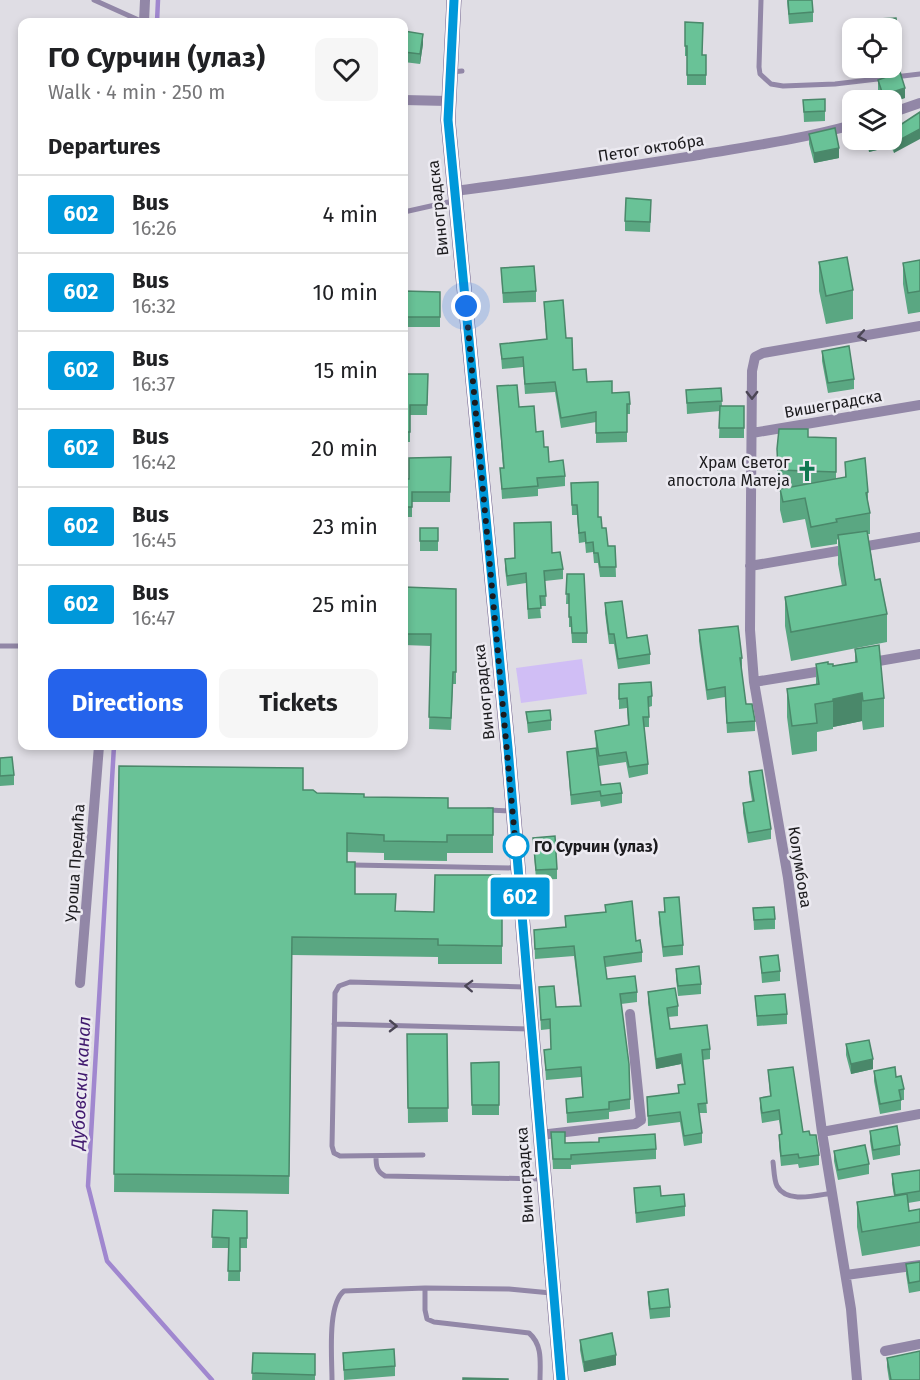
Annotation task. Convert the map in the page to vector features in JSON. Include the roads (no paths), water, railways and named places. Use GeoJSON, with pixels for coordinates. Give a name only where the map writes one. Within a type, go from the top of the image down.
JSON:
{"type":"FeatureCollection","features":[{"type":"Feature","properties":{"kind":"street"},"geometry":{"type":"LineString","coordinates":[[144,18],[145,0]]}},
{"type":"Feature","properties":{"kind":"street","name":"Виноградска"},"geometry":{"type":"LineString","coordinates":[[454,0],[455,72],[448,101],[448,120],[513,811],[561,1380]]}},
{"type":"Feature","properties":{"kind":"street"},"geometry":{"type":"LineString","coordinates":[[408,100],[448,101]]}},
{"type":"Feature","properties":{"kind":"street"},"geometry":{"type":"LineString","coordinates":[[902,109],[920,103]]}},
{"type":"Feature","properties":{"kind":"street","name":"Петог октобра"},"geometry":{"type":"LineString","coordinates":[[454,196],[798,139],[842,128]]}},
{"type":"Feature","properties":{"kind":"street","name":"Колумбова"},"geometry":{"type":"LineString","coordinates":[[857,1380],[846,1275],[822,1132],[788,878],[754,682],[750,630],[752,371],[755,357],[763,353],[920,326]]}},
{"type":"Feature","properties":{"kind":"street","name":"Вишеградска"},"geometry":{"type":"LineString","coordinates":[[752,433],[920,405]]}},
{"type":"Feature","properties":{"kind":"street"},"geometry":{"type":"LineString","coordinates":[[750,566],[920,537]]}},
{"type":"Feature","properties":{"kind":"street"},"geometry":{"type":"LineString","coordinates":[[754,682],[920,654]]}},
{"type":"Feature","properties":{"kind":"street","name":"Уроша Предића"},"geometry":{"type":"LineString","coordinates":[[80,983],[99,750]]}},
{"type":"Feature","properties":{"kind":"street"},"geometry":{"type":"LineString","coordinates":[[540,1135],[635,1124],[641,1120],[630,1014]]}},
{"type":"Feature","properties":{"kind":"street"},"geometry":{"type":"LineString","coordinates":[[822,1132],[920,1114]]}},
{"type":"Feature","properties":{"kind":"street"},"geometry":{"type":"LineString","coordinates":[[846,1275],[920,1265]]}},
{"type":"Feature","properties":{"kind":"street"},"geometry":{"type":"LineString","coordinates":[[885,1351],[920,1344]]}},
{"type":"Feature","properties":{"kind":"lane"},"geometry":{"type":"LineString","coordinates":[[94,0],[135,18]]}},
{"type":"Feature","properties":{"kind":"lane"},"geometry":{"type":"LineString","coordinates":[[761,0],[759,67],[760,74],[771,84],[797,86],[835,84],[920,74]]}},
{"type":"Feature","properties":{"kind":"lane"},"geometry":{"type":"LineString","coordinates":[[408,211],[454,196]]}},
{"type":"Feature","properties":{"kind":"lane"},"geometry":{"type":"LineString","coordinates":[[0,646],[18,646]]}},
{"type":"Feature","properties":{"kind":"lane"},"geometry":{"type":"LineString","coordinates":[[483,810],[513,811]]}},
{"type":"Feature","properties":{"kind":"lane"},"geometry":{"type":"LineString","coordinates":[[353,864],[517,868]]}},
{"type":"Feature","properties":{"kind":"lane"},"geometry":{"type":"LineString","coordinates":[[423,1155],[340,1156],[334,1153],[332,1146],[334,1024],[335,993],[339,986],[350,982],[528,987]]}},
{"type":"Feature","properties":{"kind":"lane"},"geometry":{"type":"LineString","coordinates":[[334,1024],[531,1029]]}},
{"type":"Feature","properties":{"kind":"lane"},"geometry":{"type":"LineString","coordinates":[[376,1156],[376,1167],[379,1173],[385,1176],[543,1179]]}},
{"type":"Feature","properties":{"kind":"lane"},"geometry":{"type":"LineString","coordinates":[[773,1162],[777,1186],[783,1192],[800,1197],[833,1193]]}},
{"type":"Feature","properties":{"kind":"lane"},"geometry":{"type":"LineString","coordinates":[[332,1380],[333,1315],[339,1295],[344,1291],[425,1288],[509,1289],[552,1294]]}},
{"type":"Feature","properties":{"kind":"lane"},"geometry":{"type":"LineString","coordinates":[[425,1288],[427,1318],[434,1322],[529,1333],[536,1340],[540,1351],[540,1380]]}},
{"type":"Feature","properties":{"kind":"waterway","name":"Дубовски канал"},"geometry":{"type":"LineString","coordinates":[[157,18],[158,0]]}},
{"type":"Feature","properties":{"kind":"waterway","name":"Дубовски канал"},"geometry":{"type":"LineString","coordinates":[[114,750],[88,1186],[107,1261],[212,1380]]}},
{"type":"Feature","properties":{"kind":"place","name":"Храм Светог апостола Матеја"},"geometry":{"type":"Point","coordinates":[807,471]}},
{"type":"Feature","properties":{"kind":"place","name":"ГО Сурчин (улаз)"},"geometry":{"type":"Point","coordinates":[516,846]}}]}
